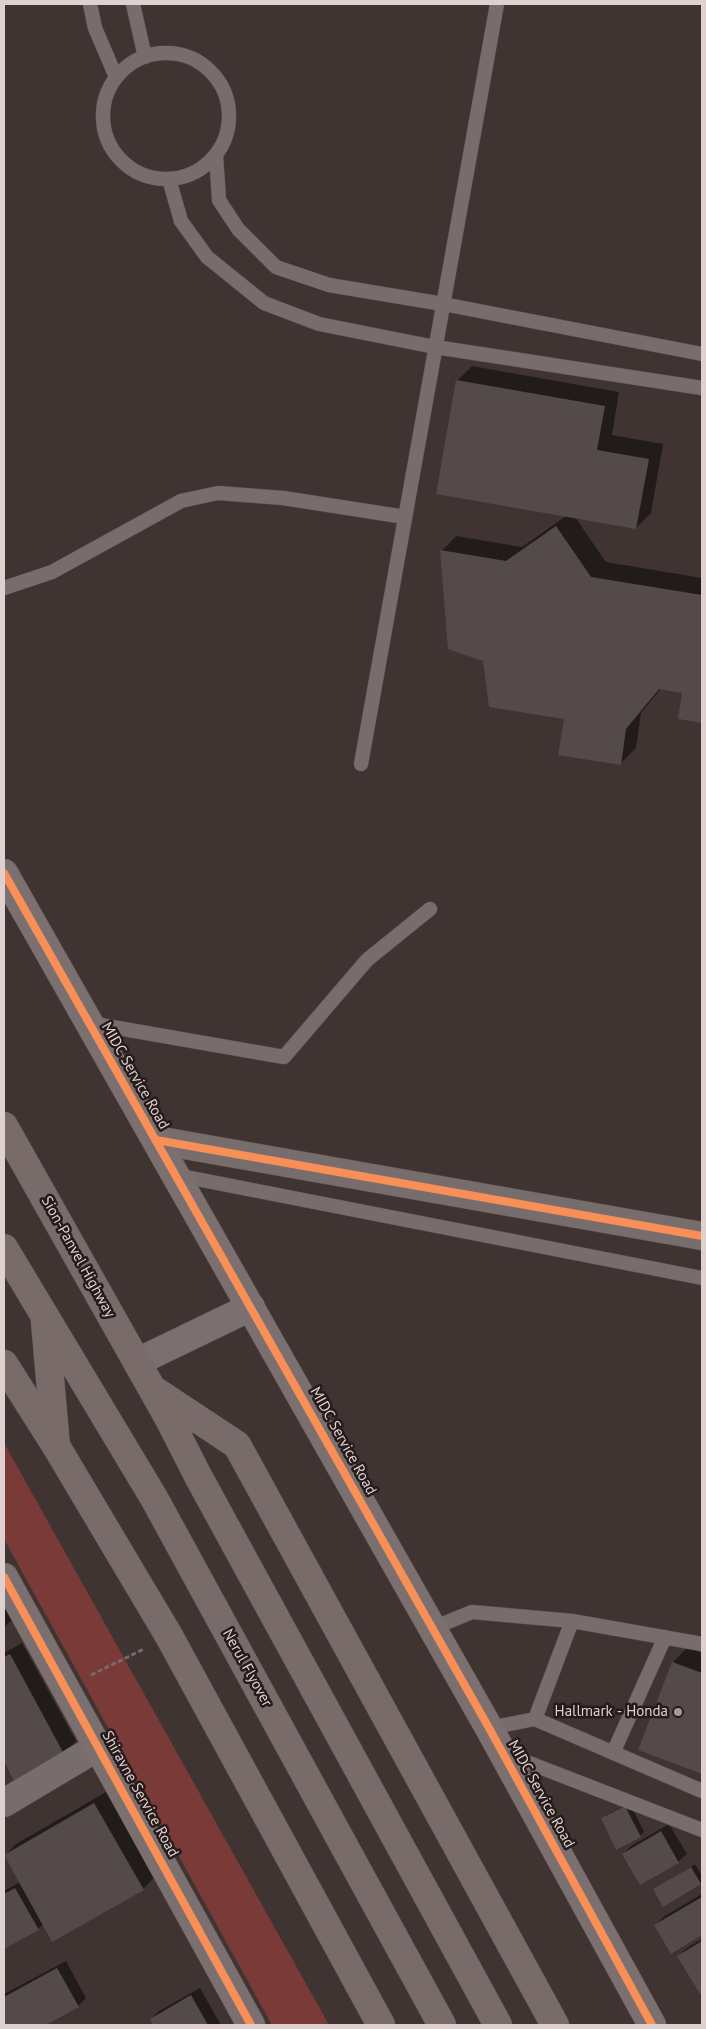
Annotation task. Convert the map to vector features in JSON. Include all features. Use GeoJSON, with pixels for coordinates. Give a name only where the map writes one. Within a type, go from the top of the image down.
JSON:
{"type":"FeatureCollection","features":[{"type":"Feature","properties":{"kind":"highway","name":"Sion-Panvel Highway"},"geometry":{"type":"LineString","coordinates":[[4,1126],[152,1388]]}},
{"type":"Feature","properties":{"kind":"highway"},"geometry":{"type":"LineString","coordinates":[[4,1248],[44,1316],[56,1446]]}},
{"type":"Feature","properties":{"kind":"highway","name":"Nerul Flyover"},"geometry":{"type":"LineString","coordinates":[[44,1316],[154,1498],[442,2025]]}},
{"type":"Feature","properties":{"kind":"highway"},"geometry":{"type":"LineString","coordinates":[[4,1364],[56,1446],[169,1636],[381,2025]]}},
{"type":"Feature","properties":{"kind":"highway"},"geometry":{"type":"LineString","coordinates":[[152,1388],[498,2025]]}},
{"type":"Feature","properties":{"kind":"highway"},"geometry":{"type":"LineString","coordinates":[[152,1388],[237,1445],[556,2025]]}},
{"type":"Feature","properties":{"kind":"street","name":"MIDC Service Road"},"geometry":{"type":"LineString","coordinates":[[4,873],[433,1628],[652,2025]]}},
{"type":"Feature","properties":{"kind":"street"},"geometry":{"type":"LineString","coordinates":[[156,1140],[702,1236]]}},
{"type":"Feature","properties":{"kind":"street"},"geometry":{"type":"LineString","coordinates":[[137,1362],[251,1307]]}},
{"type":"Feature","properties":{"kind":"street","name":"Shiravne Service Road"},"geometry":{"type":"LineString","coordinates":[[4,1577],[251,2025]]}},
{"type":"Feature","properties":{"kind":"street"},"geometry":{"type":"LineString","coordinates":[[4,1804],[98,1746]]}},
{"type":"Feature","properties":{"kind":"lane"},"geometry":{"type":"LineString","coordinates":[[90,4],[95,28],[116,78]]}},
{"type":"Feature","properties":{"kind":"lane"},"geometry":{"type":"LineString","coordinates":[[133,4],[145,57]]}},
{"type":"Feature","properties":{"kind":"lane"},"geometry":{"type":"LineString","coordinates":[[361,764],[497,4]]}},
{"type":"Feature","properties":{"kind":"lane"},"geometry":{"type":"LineString","coordinates":[[163,53],[180,55],[197,62],[212,73],[222,88],[228,104],[229,122],[224,140],[216,155],[202,167],[186,176],[169,179],[151,178],[134,171],[120,159],[109,145],[104,128],[103,110],[107,93],[116,78],[129,65],[145,57],[163,53]]}},
{"type":"Feature","properties":{"kind":"lane"},"geometry":{"type":"LineString","coordinates":[[216,155],[219,200],[238,229],[276,267],[329,285],[443,304],[702,354]]}},
{"type":"Feature","properties":{"kind":"lane"},"geometry":{"type":"LineString","coordinates":[[169,179],[181,221],[207,257],[264,303],[319,324],[435,347],[702,388]]}},
{"type":"Feature","properties":{"kind":"lane"},"geometry":{"type":"LineString","coordinates":[[4,588],[52,572],[181,501],[218,493],[283,498],[405,517]]}},
{"type":"Feature","properties":{"kind":"lane"},"geometry":{"type":"LineString","coordinates":[[89,1023],[284,1058],[367,960],[430,909]]}},
{"type":"Feature","properties":{"kind":"lane"},"geometry":{"type":"LineString","coordinates":[[176,1175],[702,1278]]}},
{"type":"Feature","properties":{"kind":"lane"},"geometry":{"type":"LineString","coordinates":[[433,1628],[472,1612],[572,1621],[702,1644]]}},
{"type":"Feature","properties":{"kind":"lane"},"geometry":{"type":"LineString","coordinates":[[535,1719],[572,1621]]}},
{"type":"Feature","properties":{"kind":"lane"},"geometry":{"type":"LineString","coordinates":[[613,1753],[665,1637]]}},
{"type":"Feature","properties":{"kind":"lane"},"geometry":{"type":"LineString","coordinates":[[489,1728],[535,1719],[702,1792]]}},
{"type":"Feature","properties":{"kind":"lane"},"geometry":{"type":"LineString","coordinates":[[503,1753],[702,1830]]}},
{"type":"Feature","properties":{"kind":"path"},"geometry":{"type":"LineString","coordinates":[[84,1679],[169,1636]]}},
{"type":"Feature","properties":{"kind":"shaded area"},"geometry":{"type":"Polygon","coordinates":[[[4,1443],[329,2025],[272,2025],[4,1539],[4,1443]]]}},
{"type":"Feature","properties":{"kind":"building"},"geometry":{"type":"Polygon","coordinates":[[[456,380],[605,406],[597,450],[649,459],[636,529],[436,494],[456,380]]]}},
{"type":"Feature","properties":{"kind":"building"},"geometry":{"type":"Polygon","coordinates":[[[556,526],[591,577],[702,595],[702,723],[678,719],[682,693],[659,689],[626,729],[621,765],[558,755],[564,719],[489,707],[483,661],[448,649],[440,550],[506,561],[556,526]]]}},
{"type":"Feature","properties":{"kind":"building"},"geometry":{"type":"Polygon","coordinates":[[[10,1654],[64,1754],[14,1781],[4,1761],[4,1657],[10,1654]]]}},
{"type":"Feature","properties":{"kind":"building","name":"Hallmark - Honda"},"geometry":{"type":"Polygon","coordinates":[[[672,1662],[702,1673],[702,1774],[638,1750],[672,1662]]]}},
{"type":"Feature","properties":{"kind":"building"},"geometry":{"type":"Polygon","coordinates":[[[94,1803],[144,1890],[52,1942],[4,1855],[94,1803]]]}},
{"type":"Feature","properties":{"kind":"building"},"geometry":{"type":"Polygon","coordinates":[[[625,1806],[641,1837],[616,1850],[601,1818],[625,1806]]]}},
{"type":"Feature","properties":{"kind":"building"},"geometry":{"type":"Polygon","coordinates":[[[661,1831],[679,1863],[640,1885],[622,1854],[661,1831]]]}},
{"type":"Feature","properties":{"kind":"building"},"geometry":{"type":"Polygon","coordinates":[[[691,1867],[701,1884],[663,1907],[653,1889],[691,1867]]]}},
{"type":"Feature","properties":{"kind":"building"},"geometry":{"type":"Polygon","coordinates":[[[15,1888],[39,1930],[4,1949],[4,1894],[15,1888]]]}},
{"type":"Feature","properties":{"kind":"building"},"geometry":{"type":"Polygon","coordinates":[[[702,1897],[702,1935],[671,1954],[654,1925],[702,1897]]]}},
{"type":"Feature","properties":{"kind":"building"},"geometry":{"type":"Polygon","coordinates":[[[702,1941],[702,1993],[700,1994],[677,1956],[702,1941]]]}},
{"type":"Feature","properties":{"kind":"building"},"geometry":{"type":"Polygon","coordinates":[[[57,1968],[79,2007],[46,2025],[4,2025],[4,1997],[57,1968]]]}},
{"type":"Feature","properties":{"kind":"building"},"geometry":{"type":"Polygon","coordinates":[[[191,1995],[208,2025],[153,2025],[150,2019],[191,1995]]]}},
{"type":"Feature","properties":{"kind":"cycle path"},"geometry":{"type":"LineString","coordinates":[[4,873],[489,1728],[652,2025]]}},
{"type":"Feature","properties":{"kind":"cycle path"},"geometry":{"type":"LineString","coordinates":[[156,1140],[702,1236]]}},
{"type":"Feature","properties":{"kind":"cycle path"},"geometry":{"type":"LineString","coordinates":[[4,1577],[251,2025]]}},
{"type":"Feature","properties":{"kind":"place","name":"Hallmark - Honda"},"geometry":{"type":"Point","coordinates":[678,1712]}}]}
